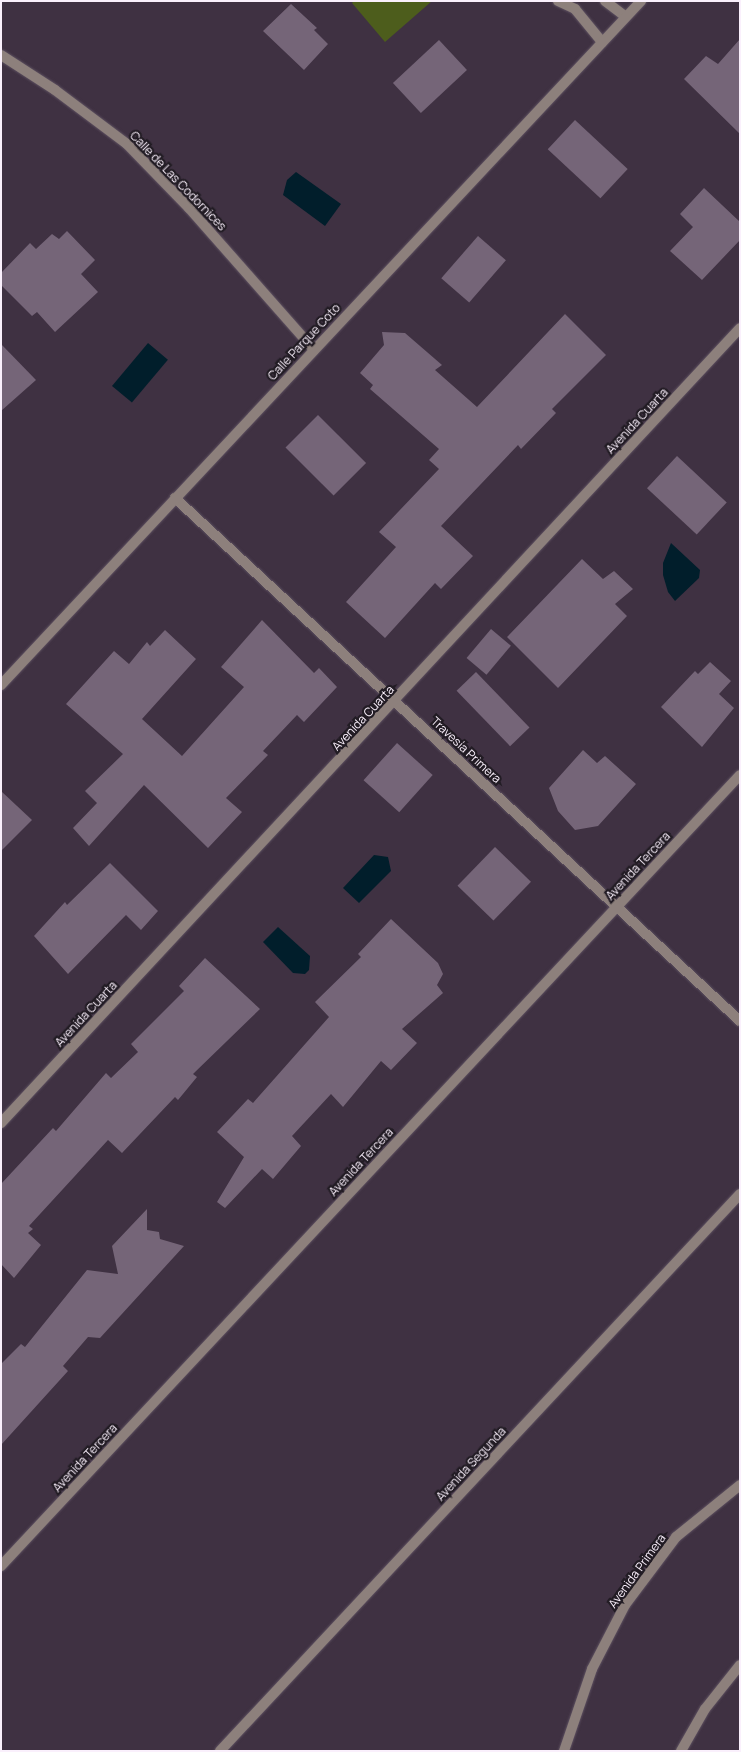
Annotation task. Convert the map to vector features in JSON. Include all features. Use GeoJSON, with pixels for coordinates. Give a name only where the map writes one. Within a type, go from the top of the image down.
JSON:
{"type":"FeatureCollection","features":[{"type":"Feature","properties":{"kind":"street"},"geometry":{"type":"LineString","coordinates":[[558,1],[575,9],[602,42]]}},
{"type":"Feature","properties":{"kind":"street"},"geometry":{"type":"LineString","coordinates":[[606,1],[626,17]]}},
{"type":"Feature","properties":{"kind":"street","name":"Calle Parque Coto"},"geometry":{"type":"LineString","coordinates":[[1,685],[640,1]]}},
{"type":"Feature","properties":{"kind":"street","name":"Calle de Las Codornices"},"geometry":{"type":"LineString","coordinates":[[1,55],[55,90],[127,144],[189,208],[314,350]]}},
{"type":"Feature","properties":{"kind":"street","name":"Avenida Cuarta"},"geometry":{"type":"LineString","coordinates":[[1,1123],[396,701],[740,328]]}},
{"type":"Feature","properties":{"kind":"street","name":"Travesía Primera"},"geometry":{"type":"LineString","coordinates":[[176,498],[740,1021]]}},
{"type":"Feature","properties":{"kind":"street","name":"Avenida Tercera"},"geometry":{"type":"LineString","coordinates":[[1,1566],[740,775]]}},
{"type":"Feature","properties":{"kind":"street","name":"Avenida Segunda"},"geometry":{"type":"LineString","coordinates":[[220,1751],[740,1194]]}},
{"type":"Feature","properties":{"kind":"street","name":"Avenida Primera"},"geometry":{"type":"LineString","coordinates":[[564,1751],[592,1669],[625,1605],[676,1537],[740,1485]]}},
{"type":"Feature","properties":{"kind":"street"},"geometry":{"type":"LineString","coordinates":[[681,1751],[705,1709],[740,1666]]}},
{"type":"Feature","properties":{"kind":"green space"},"geometry":{"type":"Polygon","coordinates":[[[354,1],[432,1],[385,42],[352,3],[354,1]]]}},
{"type":"Feature","properties":{"kind":"water"},"geometry":{"type":"Polygon","coordinates":[[[296,172],[341,204],[325,226],[283,195],[287,180],[296,172]]]}},
{"type":"Feature","properties":{"kind":"water"},"geometry":{"type":"Polygon","coordinates":[[[148,343],[168,360],[132,403],[112,386],[148,343]]]}},
{"type":"Feature","properties":{"kind":"water"},"geometry":{"type":"Polygon","coordinates":[[[671,543],[700,570],[699,578],[675,601],[668,592],[663,575],[663,563],[671,543]]]}},
{"type":"Feature","properties":{"kind":"water"},"geometry":{"type":"Polygon","coordinates":[[[374,855],[388,857],[391,871],[359,903],[343,888],[374,855]]]}},
{"type":"Feature","properties":{"kind":"water"},"geometry":{"type":"Polygon","coordinates":[[[278,927],[310,956],[309,970],[305,974],[293,973],[263,942],[278,927]]]}},
{"type":"Feature","properties":{"kind":"building"},"geometry":{"type":"Polygon","coordinates":[[[291,4],[317,28],[314,30],[328,44],[304,70],[263,31],[291,4]]]}},
{"type":"Feature","properties":{"kind":"building"},"geometry":{"type":"Polygon","coordinates":[[[740,39],[740,134],[684,79],[706,56],[718,64],[740,39]]]}},
{"type":"Feature","properties":{"kind":"building"},"geometry":{"type":"Polygon","coordinates":[[[439,40],[467,70],[421,113],[393,83],[439,40]]]}},
{"type":"Feature","properties":{"kind":"building"},"geometry":{"type":"Polygon","coordinates":[[[575,120],[628,169],[600,198],[548,149],[575,120]]]}},
{"type":"Feature","properties":{"kind":"building"},"geometry":{"type":"Polygon","coordinates":[[[704,188],[740,222],[740,240],[702,280],[670,251],[693,227],[680,214],[704,188]]]}},
{"type":"Feature","properties":{"kind":"building"},"geometry":{"type":"Polygon","coordinates":[[[67,231],[95,260],[81,274],[98,292],[55,332],[37,312],[32,316],[1,285],[1,273],[30,243],[36,249],[52,234],[59,239],[67,231]]]}},
{"type":"Feature","properties":{"kind":"building"},"geometry":{"type":"Polygon","coordinates":[[[478,236],[506,260],[469,303],[441,278],[478,236]]]}},
{"type":"Feature","properties":{"kind":"building"},"geometry":{"type":"Polygon","coordinates":[[[565,314],[606,355],[552,409],[556,413],[521,449],[518,445],[441,526],[473,556],[441,589],[435,583],[385,638],[346,602],[396,547],[379,532],[439,469],[429,460],[439,449],[370,389],[373,385],[360,373],[384,345],[382,332],[405,333],[442,365],[435,370],[477,407],[565,314]]]}},
{"type":"Feature","properties":{"kind":"building"},"geometry":{"type":"Polygon","coordinates":[[[1,344],[36,380],[1,411],[1,344]]]}},
{"type":"Feature","properties":{"kind":"building"},"geometry":{"type":"Polygon","coordinates":[[[318,415],[366,463],[334,496],[285,448],[318,415]]]}},
{"type":"Feature","properties":{"kind":"building"},"geometry":{"type":"Polygon","coordinates":[[[677,456],[727,502],[697,535],[647,488],[677,456]]]}},
{"type":"Feature","properties":{"kind":"building"},"geometry":{"type":"Polygon","coordinates":[[[582,559],[603,579],[614,571],[633,589],[615,604],[627,616],[558,688],[507,637],[582,559]]]}},
{"type":"Feature","properties":{"kind":"building"},"geometry":{"type":"Polygon","coordinates":[[[262,620],[314,673],[319,668],[337,687],[304,722],[297,715],[263,751],[268,755],[226,798],[242,812],[208,848],[144,785],[89,846],[73,828],[97,803],[85,791],[123,754],[66,704],[114,651],[129,664],[147,642],[150,646],[165,630],[196,659],[142,719],[182,756],[244,687],[221,667],[262,620]]]}},
{"type":"Feature","properties":{"kind":"building"},"geometry":{"type":"Polygon","coordinates":[[[491,629],[511,646],[486,675],[467,658],[491,629]]]}},
{"type":"Feature","properties":{"kind":"building"},"geometry":{"type":"Polygon","coordinates":[[[710,662],[731,681],[719,694],[734,708],[702,747],[661,707],[695,671],[698,674],[710,662]]]}},
{"type":"Feature","properties":{"kind":"building"},"geometry":{"type":"Polygon","coordinates":[[[476,672],[529,727],[510,746],[457,691],[476,672]]]}},
{"type":"Feature","properties":{"kind":"building"},"geometry":{"type":"Polygon","coordinates":[[[397,743],[433,775],[399,812],[364,780],[397,743]]]}},
{"type":"Feature","properties":{"kind":"building"},"geometry":{"type":"Polygon","coordinates":[[[583,750],[597,763],[605,756],[636,784],[598,826],[575,830],[558,811],[549,788],[583,750]]]}},
{"type":"Feature","properties":{"kind":"building"},"geometry":{"type":"Polygon","coordinates":[[[1,791],[32,820],[1,851],[1,791]]]}},
{"type":"Feature","properties":{"kind":"building"},"geometry":{"type":"Polygon","coordinates":[[[495,847],[531,882],[493,921],[457,886],[495,847]]]}},
{"type":"Feature","properties":{"kind":"building"},"geometry":{"type":"Polygon","coordinates":[[[110,863],[158,911],[141,930],[126,915],[68,974],[34,936],[65,902],[67,905],[110,863]]]}},
{"type":"Feature","properties":{"kind":"building"},"geometry":{"type":"Polygon","coordinates":[[[391,919],[438,963],[443,974],[437,985],[443,993],[402,1029],[417,1043],[391,1070],[381,1061],[343,1107],[331,1094],[292,1136],[301,1146],[273,1179],[262,1169],[225,1208],[217,1202],[244,1157],[217,1132],[248,1099],[253,1103],[329,1017],[315,1002],[361,957],[358,954],[391,919]]]}},
{"type":"Feature","properties":{"kind":"building"},"geometry":{"type":"Polygon","coordinates":[[[205,958],[260,1009],[193,1074],[197,1077],[178,1100],[175,1097],[122,1153],[108,1140],[29,1226],[33,1229],[28,1233],[41,1245],[14,1278],[1,1264],[1,1184],[53,1128],[56,1131],[106,1073],[111,1078],[138,1052],[131,1044],[184,991],[179,986],[205,958]]]}},
{"type":"Feature","properties":{"kind":"building"},"geometry":{"type":"Polygon","coordinates":[[[147,1209],[147,1230],[159,1232],[160,1239],[184,1246],[100,1338],[88,1337],[63,1366],[68,1371],[1,1445],[1,1364],[21,1344],[25,1347],[87,1270],[118,1274],[112,1246],[147,1209]]]}}]}
